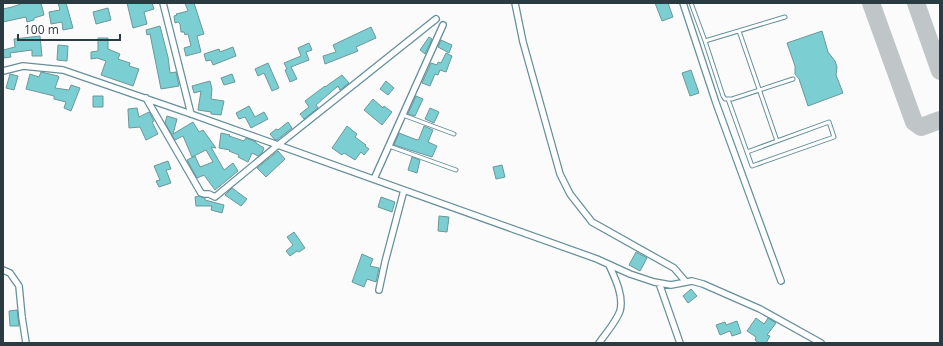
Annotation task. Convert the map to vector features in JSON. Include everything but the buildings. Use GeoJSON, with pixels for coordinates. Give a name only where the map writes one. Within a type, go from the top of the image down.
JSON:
{"type":"FeatureCollection","features":[{"type":"Feature","properties":{"kind":"street"},"geometry":{"type":"LineString","coordinates":[[163,3],[191,114]]}},
{"type":"Feature","properties":{"kind":"street"},"geometry":{"type":"LineString","coordinates":[[515,3],[522,42],[558,167],[570,194],[592,222],[674,268],[686,282]]}},
{"type":"Feature","properties":{"kind":"street"},"geometry":{"type":"LineString","coordinates":[[683,3],[716,103],[781,280]]}},
{"type":"Feature","properties":{"kind":"street"},"geometry":{"type":"LineString","coordinates":[[146,98],[203,194],[210,194],[216,197],[278,145],[436,19]]}},
{"type":"Feature","properties":{"kind":"street"},"geometry":{"type":"LineString","coordinates":[[374,179],[443,26]]}},
{"type":"Feature","properties":{"kind":"street"},"geometry":{"type":"LineString","coordinates":[[3,72],[23,66],[63,70],[374,179],[630,274],[659,283],[671,284],[692,281],[703,284],[760,309],[821,343]]}},
{"type":"Feature","properties":{"kind":"street"},"geometry":{"type":"LineString","coordinates":[[379,290],[404,190]]}},
{"type":"Feature","properties":{"kind":"street"},"geometry":{"type":"LineString","coordinates":[[599,343],[614,322],[620,310],[618,284],[609,265]]}},
{"type":"Feature","properties":{"kind":"street"},"geometry":{"type":"LineString","coordinates":[[3,270],[10,273],[19,286],[26,343]]}},
{"type":"Feature","properties":{"kind":"street"},"geometry":{"type":"LineString","coordinates":[[659,283],[680,343]]}},
{"type":"Feature","properties":{"kind":"lane"},"geometry":{"type":"LineString","coordinates":[[691,3],[723,96],[728,99],[752,166],[834,137],[829,122],[747,152]]}},
{"type":"Feature","properties":{"kind":"lane"},"geometry":{"type":"LineString","coordinates":[[705,41],[785,17]]}},
{"type":"Feature","properties":{"kind":"lane"},"geometry":{"type":"LineString","coordinates":[[739,31],[776,141]]}},
{"type":"Feature","properties":{"kind":"lane"},"geometry":{"type":"LineString","coordinates":[[728,99],[793,79]]}},
{"type":"Feature","properties":{"kind":"lane"},"geometry":{"type":"LineString","coordinates":[[403,115],[454,134]]}},
{"type":"Feature","properties":{"kind":"lane"},"geometry":{"type":"LineString","coordinates":[[389,146],[456,170]]}},
{"type":"Feature","properties":{"kind":"taxiway"},"geometry":{"type":"LineString","coordinates":[[871,3],[914,122],[921,127],[940,120]]}},
{"type":"Feature","properties":{"kind":"taxiway"},"geometry":{"type":"LineString","coordinates":[[916,3],[940,71]]}}]}
